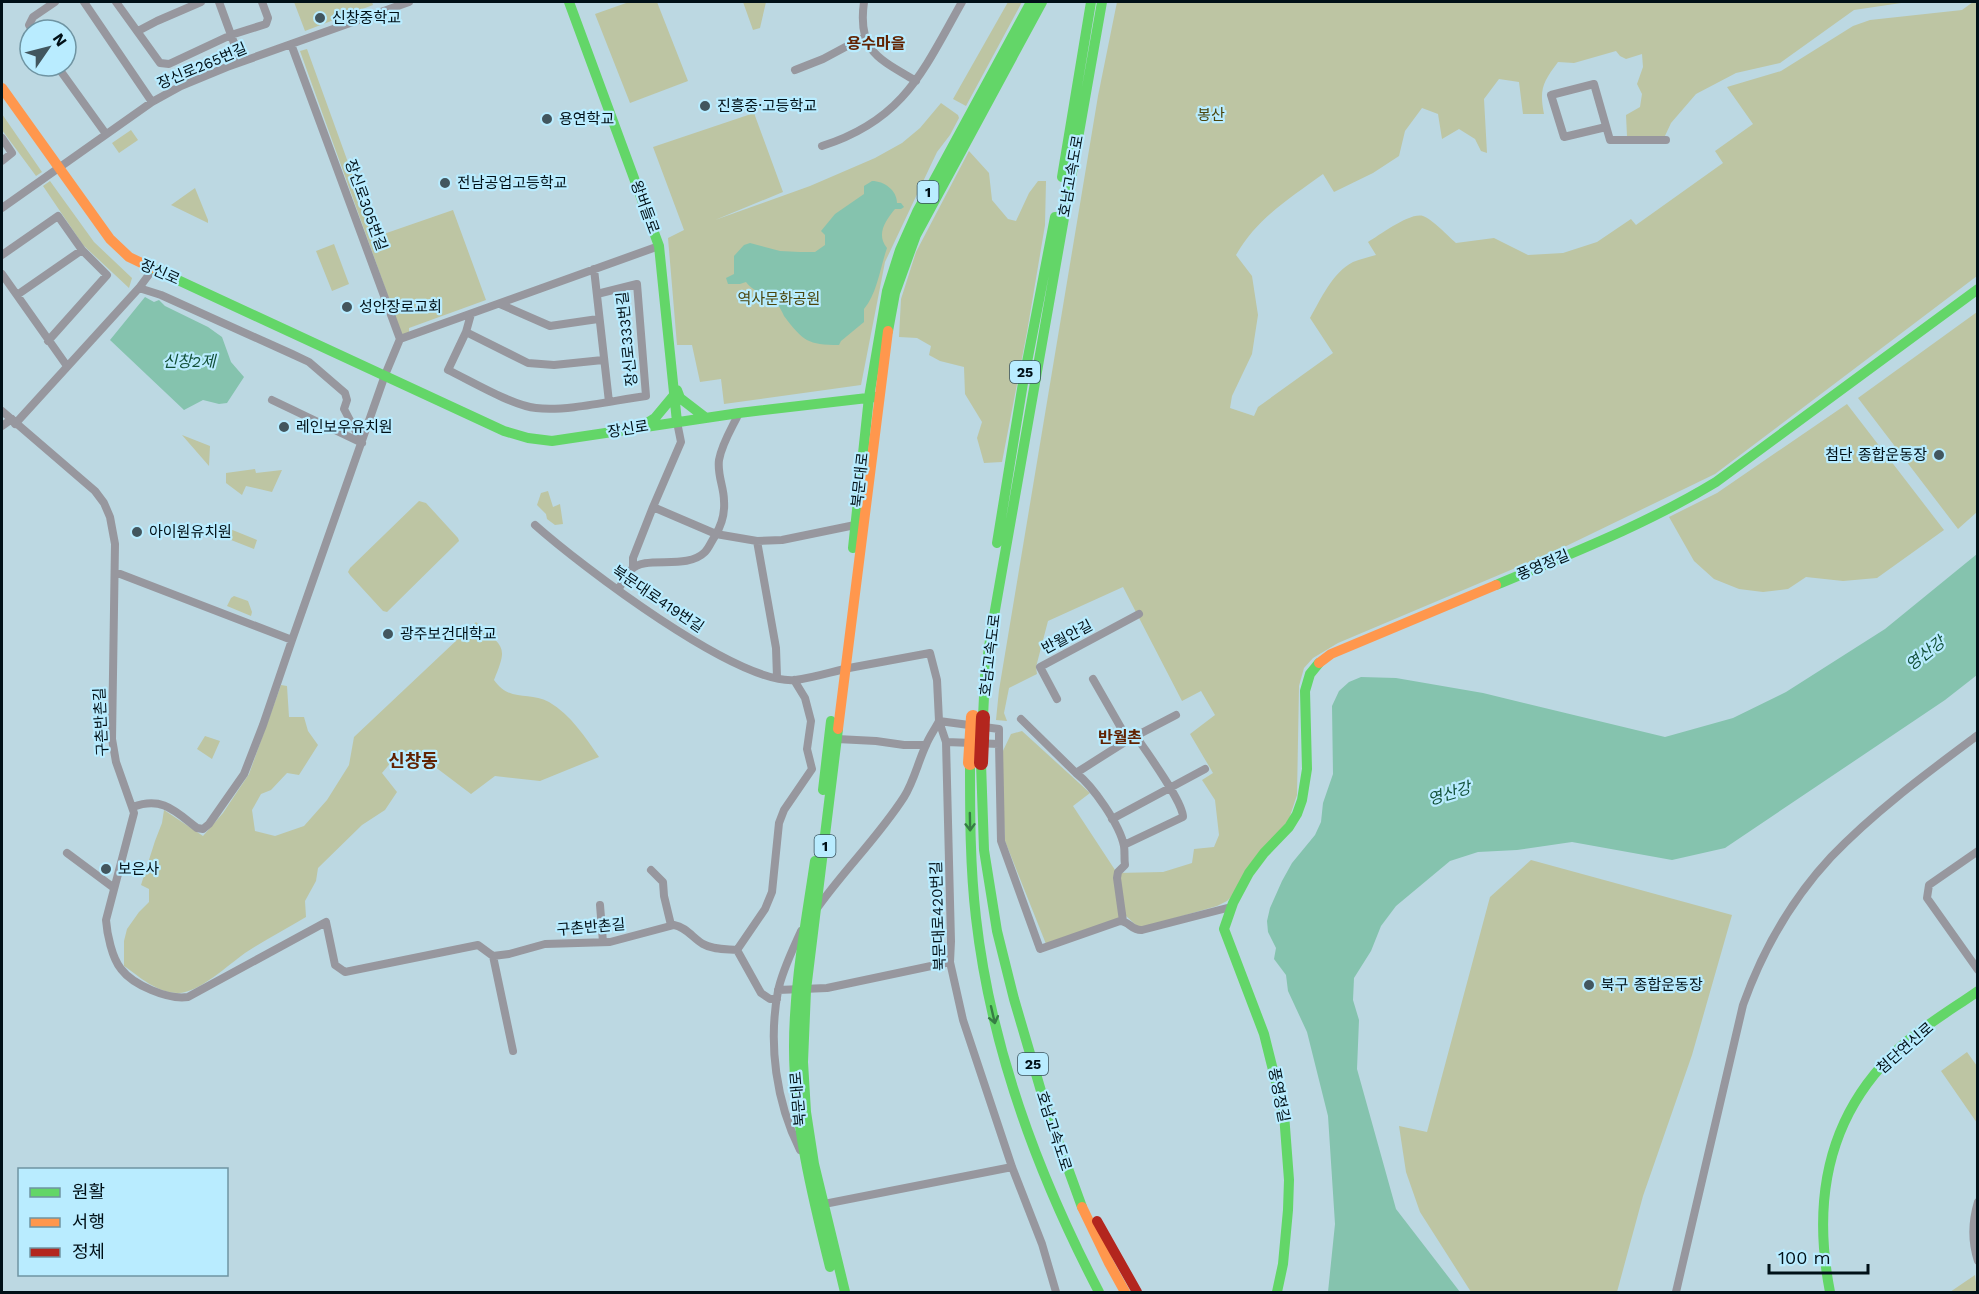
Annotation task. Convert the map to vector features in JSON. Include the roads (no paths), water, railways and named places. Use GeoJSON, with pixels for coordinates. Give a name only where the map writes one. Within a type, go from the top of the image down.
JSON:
{"type":"FeatureCollection","features":[{"type":"Feature","properties":{"kind":"main road","name":"왕버들로"},"geometry":{"type":"LineString","coordinates":[[569,2],[659,246],[677,422]]}},
{"type":"Feature","properties":{"kind":"main road","name":"북문대로"},"geometry":{"type":"LineString","coordinates":[[845,1293],[805,1159],[798,1116],[794,1045],[887,291],[900,250],[917,212],[1031,2]]}},
{"type":"Feature","properties":{"kind":"main road","name":"북문대로"},"geometry":{"type":"LineString","coordinates":[[812,912],[837,739],[855,525],[874,397],[895,292],[916,235],[1042,2]]}},
{"type":"Feature","properties":{"kind":"main road","name":"호남고속도로"},"geometry":{"type":"LineString","coordinates":[[1091,2],[1058,202],[1023,382],[983,629],[970,830],[979,940],[988,994],[1005,1067],[1038,1164],[1053,1200],[1099,1293]]}},
{"type":"Feature","properties":{"kind":"main road","name":"호남고속도로"},"geometry":{"type":"LineString","coordinates":[[978,717],[1102,2]]}},
{"type":"Feature","properties":{"kind":"main road","name":"장신로"},"geometry":{"type":"LineString","coordinates":[[2,88],[118,248],[129,257],[504,430],[528,438],[552,441],[740,413],[874,397]]}},
{"type":"Feature","properties":{"kind":"main road","name":"풍영정길"},"geometry":{"type":"LineString","coordinates":[[1277,1293],[1283,1264],[1288,1210],[1284,1114],[1264,1034],[1225,936],[1224,923],[1259,859],[1288,829],[1302,802],[1306,771],[1306,684],[1310,674],[1322,660],[1342,650],[1542,566],[1701,493],[1761,451],[1977,289]]}},
{"type":"Feature","properties":{"kind":"main road"},"geometry":{"type":"LineString","coordinates":[[639,428],[655,418],[674,388],[680,398],[706,418]]}},
{"type":"Feature","properties":{"kind":"main road","name":"호남고속도로"},"geometry":{"type":"LineString","coordinates":[[975,763],[988,881],[1000,940],[1043,1100],[1089,1224],[1125,1293]]}},
{"type":"Feature","properties":{"kind":"main road"},"geometry":{"type":"LineString","coordinates":[[981,823],[990,849],[1005,931],[1021,995],[1042,1075],[1068,1155],[1089,1206],[1137,1293]]}},
{"type":"Feature","properties":{"kind":"main road","name":"북문대로"},"geometry":{"type":"LineString","coordinates":[[802,990],[803,1085],[807,1121],[819,1205],[836,1293]]}},
{"type":"Feature","properties":{"kind":"main road","name":"첨단연신로"},"geometry":{"type":"LineString","coordinates":[[1830,1293],[1825,1275],[1820,1234],[1828,1165],[1841,1129],[1855,1101],[1891,1057],[1977,991]]}},
{"type":"Feature","properties":{"kind":"main road"},"geometry":{"type":"LineString","coordinates":[[1005,1067],[1017,1120],[1031,1162],[1089,1293]]}},
{"type":"Feature","properties":{"kind":"street"},"geometry":{"type":"LineString","coordinates":[[33,18],[55,2]]}},
{"type":"Feature","properties":{"kind":"street"},"geometry":{"type":"LineString","coordinates":[[84,2],[152,102]]}},
{"type":"Feature","properties":{"kind":"street"},"geometry":{"type":"LineString","coordinates":[[117,2],[160,63],[164,64],[169,64],[231,35],[266,24],[268,18],[262,2]]}},
{"type":"Feature","properties":{"kind":"street"},"geometry":{"type":"LineString","coordinates":[[138,31],[201,2]]}},
{"type":"Feature","properties":{"kind":"street"},"geometry":{"type":"LineString","coordinates":[[219,2],[241,62]]}},
{"type":"Feature","properties":{"kind":"street","name":"장신로265번길"},"geometry":{"type":"LineString","coordinates":[[2,208],[152,102],[181,86],[241,62],[410,2]]}},
{"type":"Feature","properties":{"kind":"street"},"geometry":{"type":"LineString","coordinates":[[864,2],[862,18],[864,37],[878,58],[916,81]]}},
{"type":"Feature","properties":{"kind":"street"},"geometry":{"type":"LineString","coordinates":[[822,146],[857,132],[895,106],[916,81],[962,2]]}},
{"type":"Feature","properties":{"kind":"street"},"geometry":{"type":"LineString","coordinates":[[795,70],[824,59],[864,37]]}},
{"type":"Feature","properties":{"kind":"street","name":"장신로305번길"},"geometry":{"type":"LineString","coordinates":[[291,44],[400,339]]}},
{"type":"Feature","properties":{"kind":"street"},"geometry":{"type":"LineString","coordinates":[[66,78],[106,134]]}},
{"type":"Feature","properties":{"kind":"street"},"geometry":{"type":"LineString","coordinates":[[1606,127],[1564,137],[1551,95],[1594,84],[1610,140],[1666,140]]}},
{"type":"Feature","properties":{"kind":"street"},"geometry":{"type":"LineString","coordinates":[[2,138],[12,153],[2,161]]}},
{"type":"Feature","properties":{"kind":"street"},"geometry":{"type":"LineString","coordinates":[[2,255],[58,216],[82,250],[108,275],[48,341]]}},
{"type":"Feature","properties":{"kind":"street"},"geometry":{"type":"LineString","coordinates":[[133,807],[156,802],[168,807],[197,828],[203,829],[209,824],[244,774],[264,725],[385,375],[400,339],[659,246]]}},
{"type":"Feature","properties":{"kind":"street"},"geometry":{"type":"LineString","coordinates":[[17,295],[82,250]]}},
{"type":"Feature","properties":{"kind":"street"},"geometry":{"type":"LineString","coordinates":[[2,426],[14,421],[67,366],[139,288],[153,269]]}},
{"type":"Feature","properties":{"kind":"street"},"geometry":{"type":"LineString","coordinates":[[471,314],[466,332],[448,370],[523,405],[537,409],[609,402],[594,269]]}},
{"type":"Feature","properties":{"kind":"street"},"geometry":{"type":"LineString","coordinates":[[2,274],[67,366]]}},
{"type":"Feature","properties":{"kind":"street","name":"장신로333번길"},"geometry":{"type":"LineString","coordinates":[[597,294],[637,284],[646,396],[609,402]]}},
{"type":"Feature","properties":{"kind":"street","name":"장신로"},"geometry":{"type":"LineString","coordinates":[[139,288],[161,295],[269,342],[309,362],[345,393],[347,400],[344,409],[362,443]]}},
{"type":"Feature","properties":{"kind":"street"},"geometry":{"type":"LineString","coordinates":[[500,304],[549,326],[598,319]]}},
{"type":"Feature","properties":{"kind":"street"},"geometry":{"type":"LineString","coordinates":[[466,332],[528,363],[554,365],[603,360]]}},
{"type":"Feature","properties":{"kind":"street"},"geometry":{"type":"LineString","coordinates":[[272,400],[362,443]]}},
{"type":"Feature","properties":{"kind":"street","name":"구촌반촌길"},"geometry":{"type":"LineString","coordinates":[[2,411],[95,491],[104,503],[115,538],[112,739],[118,770],[133,807],[134,820],[106,920],[106,930],[120,969],[148,988],[174,998],[188,997],[326,922],[335,965],[345,972],[478,945],[494,956],[545,944],[603,942],[636,936],[671,925]]}},
{"type":"Feature","properties":{"kind":"street"},"geometry":{"type":"LineString","coordinates":[[618,590],[633,568],[639,564],[682,562],[697,558],[707,551],[719,530],[722,519],[724,501],[719,477],[719,460],[724,443],[740,413]]}},
{"type":"Feature","properties":{"kind":"street"},"geometry":{"type":"LineString","coordinates":[[633,568],[633,558],[681,442],[677,422]]}},
{"type":"Feature","properties":{"kind":"street"},"geometry":{"type":"LineString","coordinates":[[653,507],[716,534],[757,541],[782,540],[855,525]]}},
{"type":"Feature","properties":{"kind":"street","name":"북문대로419번길"},"geometry":{"type":"LineString","coordinates":[[535,525],[618,590],[720,657],[777,677],[794,680],[842,670]]}},
{"type":"Feature","properties":{"kind":"street"},"geometry":{"type":"LineString","coordinates":[[757,541],[776,648],[777,677]]}},
{"type":"Feature","properties":{"kind":"street"},"geometry":{"type":"LineString","coordinates":[[115,572],[292,640]]}},
{"type":"Feature","properties":{"kind":"street","name":"반월안길"},"geometry":{"type":"LineString","coordinates":[[1057,699],[1040,667],[1139,614]]}},
{"type":"Feature","properties":{"kind":"street","name":"북문대로420번길"},"geometry":{"type":"LineString","coordinates":[[842,670],[930,653],[937,680],[939,721],[946,742],[950,962],[963,1020],[1012,1167],[1038,1233],[1056,1293]]}},
{"type":"Feature","properties":{"kind":"street"},"geometry":{"type":"LineString","coordinates":[[1093,679],[1132,738],[1170,789],[1183,812],[1183,817],[1124,845]]}},
{"type":"Feature","properties":{"kind":"street"},"geometry":{"type":"LineString","coordinates":[[737,950],[769,902],[774,883],[781,816],[812,769],[807,749],[811,721],[805,698],[794,680]]}},
{"type":"Feature","properties":{"kind":"street"},"geometry":{"type":"LineString","coordinates":[[1076,773],[1132,738],[1176,715]]}},
{"type":"Feature","properties":{"kind":"street"},"geometry":{"type":"LineString","coordinates":[[1021,719],[1086,780],[1112,819],[1124,845],[1125,865],[1118,872],[1117,878],[1123,921],[1135,929],[1142,930],[1231,907]]}},
{"type":"Feature","properties":{"kind":"street"},"geometry":{"type":"LineString","coordinates":[[939,721],[999,729],[1000,841],[1040,949],[1123,921]]}},
{"type":"Feature","properties":{"kind":"street","name":"북문대로"},"geometry":{"type":"LineString","coordinates":[[812,912],[879,832],[905,795],[939,721]]}},
{"type":"Feature","properties":{"kind":"street"},"geometry":{"type":"LineString","coordinates":[[1676,1293],[1743,1005],[1753,977],[1804,890],[1830,859],[1877,813],[1977,735]]}},
{"type":"Feature","properties":{"kind":"street"},"geometry":{"type":"LineString","coordinates":[[837,739],[926,745]]}},
{"type":"Feature","properties":{"kind":"street"},"geometry":{"type":"LineString","coordinates":[[946,742],[999,744]]}},
{"type":"Feature","properties":{"kind":"street"},"geometry":{"type":"LineString","coordinates":[[1112,819],[1204,769]]}},
{"type":"Feature","properties":{"kind":"street"},"geometry":{"type":"LineString","coordinates":[[1977,850],[1929,885],[1926,898],[1977,970]]}},
{"type":"Feature","properties":{"kind":"street"},"geometry":{"type":"LineString","coordinates":[[67,853],[114,888]]}},
{"type":"Feature","properties":{"kind":"street"},"geometry":{"type":"LineString","coordinates":[[651,870],[663,882],[671,925],[683,929],[705,946],[714,949],[737,950]]}},
{"type":"Feature","properties":{"kind":"street"},"geometry":{"type":"LineString","coordinates":[[600,905],[603,942]]}},
{"type":"Feature","properties":{"kind":"street"},"geometry":{"type":"LineString","coordinates":[[805,1159],[785,1113],[777,1076],[774,1022],[778,990],[812,912]]}},
{"type":"Feature","properties":{"kind":"street"},"geometry":{"type":"LineString","coordinates":[[737,950],[761,993],[770,999],[777,999]]}},
{"type":"Feature","properties":{"kind":"street"},"geometry":{"type":"LineString","coordinates":[[494,956],[513,1051]]}},
{"type":"Feature","properties":{"kind":"street"},"geometry":{"type":"LineString","coordinates":[[778,990],[827,988],[950,962]]}},
{"type":"Feature","properties":{"kind":"street"},"geometry":{"type":"LineString","coordinates":[[819,1205],[1012,1167]]}},
{"type":"Feature","properties":{"kind":"street"},"geometry":{"type":"LineString","coordinates":[[1977,1202],[1972,1221],[1977,1261]]}},
{"type":"Feature","properties":{"kind":"water"},"geometry":{"type":"Polygon","coordinates":[[[872,181],[889,187],[895,194],[897,203],[901,203],[904,207],[895,209],[883,228],[882,238],[887,248],[875,288],[864,309],[864,322],[839,345],[820,344],[807,340],[773,301],[746,282],[728,284],[726,278],[734,274],[734,256],[744,245],[750,243],[780,251],[815,252],[825,245],[825,235],[821,231],[835,214],[864,194],[864,186],[872,181]]]}},
{"type":"Feature","properties":{"kind":"water","name":"신창2제"},"geometry":{"type":"Polygon","coordinates":[[[145,297],[154,302],[159,300],[165,306],[208,327],[222,337],[231,362],[244,377],[227,403],[219,404],[203,400],[184,410],[110,340],[145,297]]]}},
{"type":"Feature","properties":{"kind":"water","name":"영산강"},"geometry":{"type":"Polygon","coordinates":[[[1977,554],[1977,675],[1945,700],[1725,848],[1672,860],[1572,842],[1517,850],[1478,852],[1450,861],[1396,906],[1381,926],[1371,951],[1354,978],[1353,1000],[1359,1020],[1357,1069],[1396,1209],[1460,1292],[1328,1292],[1335,1224],[1328,1116],[1307,1032],[1288,991],[1286,975],[1274,959],[1276,948],[1268,932],[1267,921],[1282,881],[1292,863],[1315,835],[1321,822],[1323,803],[1333,774],[1332,706],[1339,691],[1349,682],[1361,677],[1396,678],[1483,693],[1665,737],[1733,718],[1786,692],[1885,629],[1977,554]]]}},
{"type":"Feature","properties":{"kind":"place","name":"신창중학교"},"geometry":{"type":"Point","coordinates":[320,18]}},
{"type":"Feature","properties":{"kind":"place","name":"진흥중·고등학교"},"geometry":{"type":"Point","coordinates":[705,106]}},
{"type":"Feature","properties":{"kind":"place","name":"용연학교"},"geometry":{"type":"Point","coordinates":[547,119]}},
{"type":"Feature","properties":{"kind":"place","name":"전남공업고등학교"},"geometry":{"type":"Point","coordinates":[445,183]}},
{"type":"Feature","properties":{"kind":"place","name":"성안장로교회"},"geometry":{"type":"Point","coordinates":[347,307]}},
{"type":"Feature","properties":{"kind":"place","name":"레인보우유치원"},"geometry":{"type":"Point","coordinates":[284,427]}},
{"type":"Feature","properties":{"kind":"place","name":"첨단 종합운동장"},"geometry":{"type":"Point","coordinates":[1939,455]}},
{"type":"Feature","properties":{"kind":"place","name":"아이원유치원"},"geometry":{"type":"Point","coordinates":[137,532]}},
{"type":"Feature","properties":{"kind":"place","name":"광주보건대학교"},"geometry":{"type":"Point","coordinates":[388,634]}},
{"type":"Feature","properties":{"kind":"place","name":"보은사"},"geometry":{"type":"Point","coordinates":[106,869]}},
{"type":"Feature","properties":{"kind":"place","name":"북구 종합운동장"},"geometry":{"type":"Point","coordinates":[1589,985]}},
{"type":"Feature","properties":{"kind":"district","name":"용수마을"},"geometry":{"type":"Point","coordinates":[876,43]}},
{"type":"Feature","properties":{"kind":"district","name":"반월촌"},"geometry":{"type":"Point","coordinates":[1120,737]}},
{"type":"Feature","properties":{"kind":"district","name":"신창동"},"geometry":{"type":"Point","coordinates":[413,761]}},
{"type":"Feature","properties":{"kind":"park label","name":"봉산"},"geometry":{"type":"Point","coordinates":[1211,115]}},
{"type":"Feature","properties":{"kind":"park label","name":"역사문화공원"},"geometry":{"type":"Point","coordinates":[779,299]}}]}
